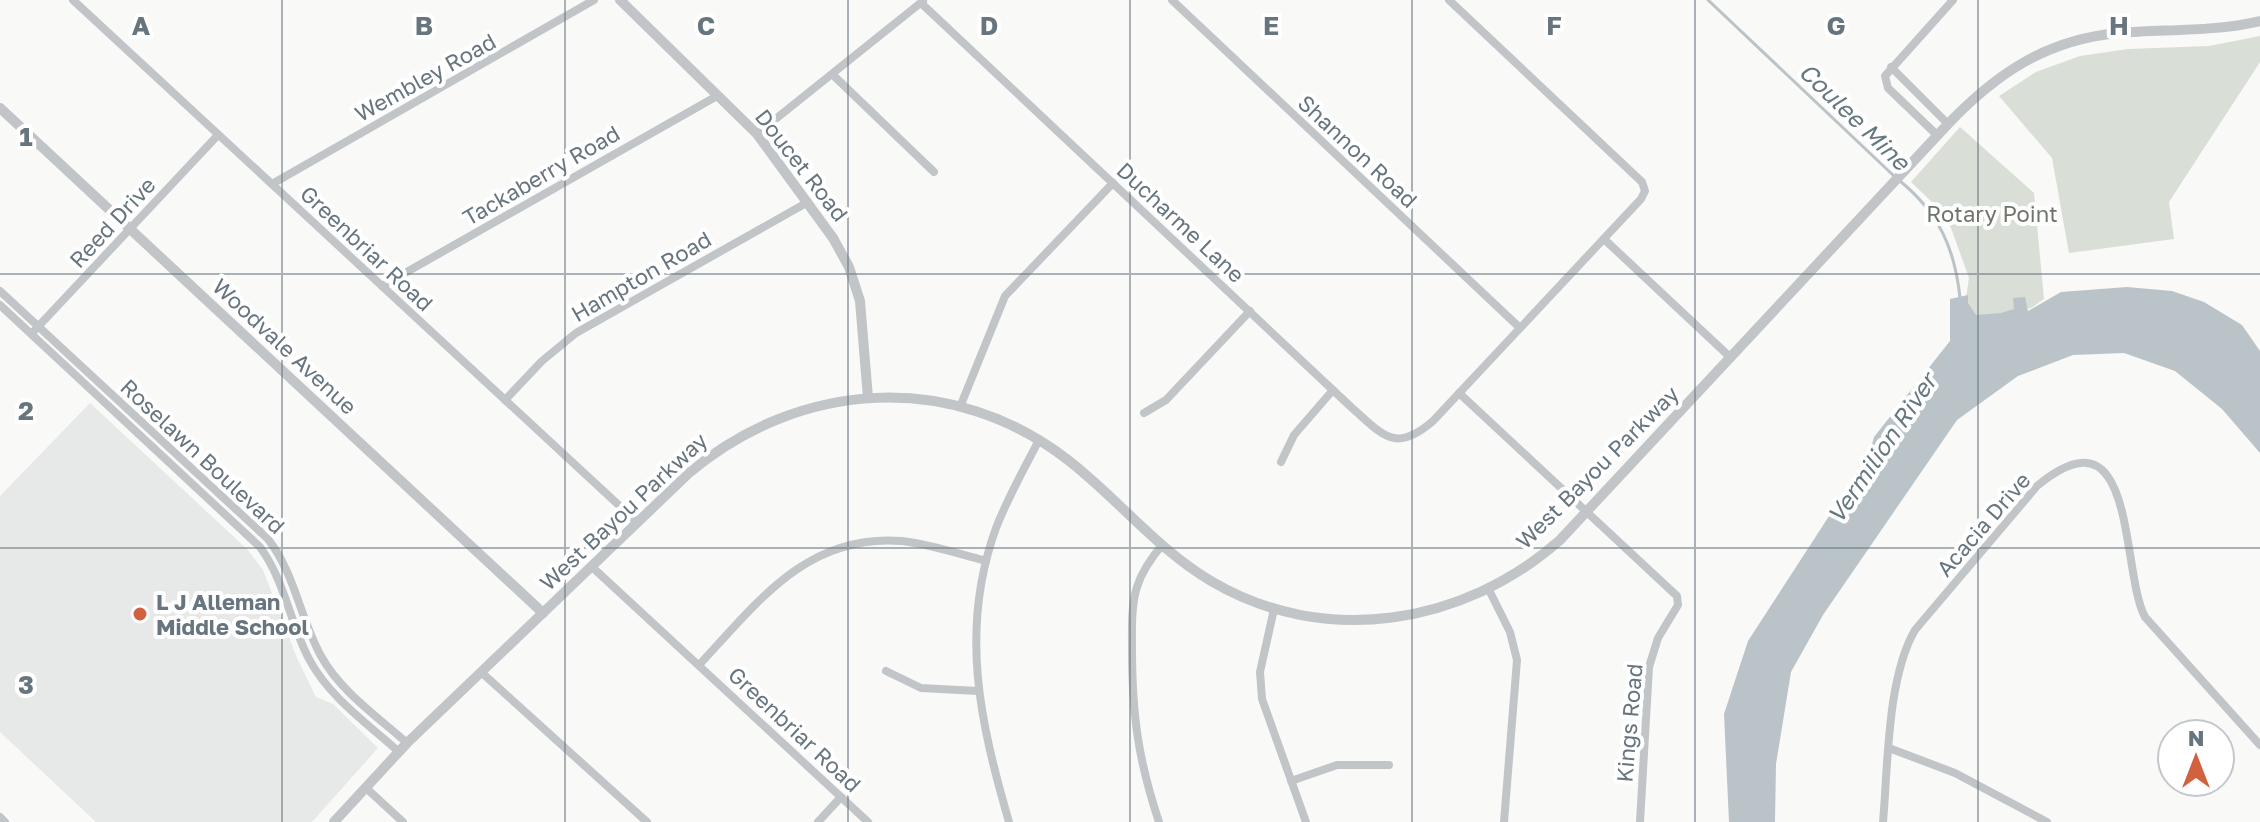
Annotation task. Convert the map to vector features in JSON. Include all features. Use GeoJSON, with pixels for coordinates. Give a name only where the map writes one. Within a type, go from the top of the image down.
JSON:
{"type":"FeatureCollection","features":[{"type":"Feature","properties":{"kind":"street","name":"Greenbriar Road"},"geometry":{"type":"LineString","coordinates":[[73,0],[637,522]]}},
{"type":"Feature","properties":{"kind":"street","name":"Wembley Road"},"geometry":{"type":"LineString","coordinates":[[272,184],[594,0]]}},
{"type":"Feature","properties":{"kind":"street","name":"Shannon Road"},"geometry":{"type":"LineString","coordinates":[[1172,0],[1520,328]]}},
{"type":"Feature","properties":{"kind":"street"},"geometry":{"type":"LineString","coordinates":[[1449,0],[1642,182],[1645,191],[1641,199],[1459,393]]}},
{"type":"Feature","properties":{"kind":"street"},"geometry":{"type":"LineString","coordinates":[[1938,136],[1888,88],[1885,80],[1891,67],[1953,0]]}},
{"type":"Feature","properties":{"kind":"street"},"geometry":{"type":"LineString","coordinates":[[757,134],[922,1]]}},
{"type":"Feature","properties":{"kind":"street","name":"Ducharme Lane"},"geometry":{"type":"LineString","coordinates":[[922,1],[1378,431],[1390,439],[1408,438],[1426,427],[1459,393]]}},
{"type":"Feature","properties":{"kind":"street","name":"Doucet Road"},"geometry":{"type":"LineString","coordinates":[[625,2],[757,134],[833,238],[855,282],[863,314],[868,398]]}},
{"type":"Feature","properties":{"kind":"street","name":"West Bayou Parkway"},"geometry":{"type":"LineString","coordinates":[[334,822],[407,743],[706,458],[751,430],[796,411],[868,398],[919,399],[960,407],[1004,422],[1039,440],[1071,462],[1162,545],[1209,580],[1274,609],[1324,618],[1386,619],[1441,608],[1489,590],[1541,557],[1587,512],[1948,124],[1989,84],[2039,53],[2071,41],[2119,33],[2208,30],[2260,21]]}},
{"type":"Feature","properties":{"kind":"street"},"geometry":{"type":"LineString","coordinates":[[1891,67],[1948,124]]}},
{"type":"Feature","properties":{"kind":"street"},"geometry":{"type":"LineString","coordinates":[[833,75],[934,172]]}},
{"type":"Feature","properties":{"kind":"street","name":"Tackaberry Road"},"geometry":{"type":"LineString","coordinates":[[382,286],[717,96]]}},
{"type":"Feature","properties":{"kind":"street","name":"Woodvale Avenue"},"geometry":{"type":"LineString","coordinates":[[0,108],[543,613]]}},
{"type":"Feature","properties":{"kind":"street","name":"Reed Drive"},"geometry":{"type":"LineString","coordinates":[[31,334],[218,135]]}},
{"type":"Feature","properties":{"kind":"street"},"geometry":{"type":"LineString","coordinates":[[960,407],[1005,296],[1113,183]]}},
{"type":"Feature","properties":{"kind":"street","name":"Hampton Road"},"geometry":{"type":"LineString","coordinates":[[505,400],[542,361],[576,333],[808,202]]}},
{"type":"Feature","properties":{"kind":"street"},"geometry":{"type":"LineString","coordinates":[[1604,239],[1731,358]]}},
{"type":"Feature","properties":{"kind":"street","name":"Roselawn Boulevard"},"geometry":{"type":"LineString","coordinates":[[0,291],[71,357],[184,477],[254,533],[273,565],[309,659],[324,682],[399,752]]}},
{"type":"Feature","properties":{"kind":"street","name":"Roselawn Boulevard"},"geometry":{"type":"LineString","coordinates":[[0,305],[64,365],[191,469],[283,561],[319,653],[333,674],[407,743]]}},
{"type":"Feature","properties":{"kind":"street"},"geometry":{"type":"LineString","coordinates":[[1144,413],[1166,400],[1250,311]]}},
{"type":"Feature","properties":{"kind":"street"},"geometry":{"type":"LineString","coordinates":[[64,365],[71,357]]}},
{"type":"Feature","properties":{"kind":"street"},"geometry":{"type":"LineString","coordinates":[[1281,462],[1294,435],[1333,390]]}},
{"type":"Feature","properties":{"kind":"street","name":"Kings Road"},"geometry":{"type":"LineString","coordinates":[[1459,393],[1678,599],[1658,638],[1649,667],[1640,822]]}},
{"type":"Feature","properties":{"kind":"street"},"geometry":{"type":"LineString","coordinates":[[1009,822],[978,691],[976,620],[986,561],[1005,507],[1039,440]]}},
{"type":"Feature","properties":{"kind":"street","name":"Acacia Drive"},"geometry":{"type":"LineString","coordinates":[[1883,822],[1889,748],[1902,658],[1915,630],[2037,486],[2065,468],[2085,464],[2109,476],[2118,491],[2137,596],[2145,617],[2260,745]]}},
{"type":"Feature","properties":{"kind":"street"},"geometry":{"type":"LineString","coordinates":[[184,477],[191,469]]}},
{"type":"Feature","properties":{"kind":"street"},"geometry":{"type":"LineString","coordinates":[[699,665],[772,586],[802,564],[836,549],[864,542],[902,541],[986,561]]}},
{"type":"Feature","properties":{"kind":"street"},"geometry":{"type":"LineString","coordinates":[[1159,822],[1137,742],[1132,689],[1132,630],[1137,587],[1162,545]]}},
{"type":"Feature","properties":{"kind":"street","name":"Greenbriar Road"},"geometry":{"type":"LineString","coordinates":[[591,566],[868,822]]}},
{"type":"Feature","properties":{"kind":"street"},"geometry":{"type":"LineString","coordinates":[[1489,590],[1510,632],[1517,660],[1504,822]]}},
{"type":"Feature","properties":{"kind":"street"},"geometry":{"type":"LineString","coordinates":[[290,609],[300,605]]}},
{"type":"Feature","properties":{"kind":"street"},"geometry":{"type":"LineString","coordinates":[[1274,609],[1262,659],[1260,685],[1266,712],[1306,822]]}},
{"type":"Feature","properties":{"kind":"street"},"geometry":{"type":"LineString","coordinates":[[886,671],[932,691],[978,691]]}},
{"type":"Feature","properties":{"kind":"street"},"geometry":{"type":"LineString","coordinates":[[481,672],[647,822]]}},
{"type":"Feature","properties":{"kind":"street"},"geometry":{"type":"LineString","coordinates":[[324,682],[333,674]]}},
{"type":"Feature","properties":{"kind":"street"},"geometry":{"type":"LineString","coordinates":[[1889,748],[1955,773],[2047,822]]}},
{"type":"Feature","properties":{"kind":"street"},"geometry":{"type":"LineString","coordinates":[[1291,781],[1337,765],[1389,765]]}},
{"type":"Feature","properties":{"kind":"street"},"geometry":{"type":"LineString","coordinates":[[366,788],[403,822]]}},
{"type":"Feature","properties":{"kind":"street"},"geometry":{"type":"LineString","coordinates":[[818,822],[841,797]]}},
{"type":"Feature","properties":{"kind":"street"},"geometry":{"type":"LineString","coordinates":[[0,817],[5,822]]}},
{"type":"Feature","properties":{"kind":"shaded area","name":"L J Alleman Middle School"},"geometry":{"type":"Polygon","coordinates":[[[90,403],[248,550],[263,570],[297,658],[316,697],[333,704],[378,748],[312,822],[96,822],[0,732],[0,496],[90,403]]]}},
{"type":"Feature","properties":{"kind":"green space"},"geometry":{"type":"Polygon","coordinates":[[[2260,36],[2260,62],[2169,202],[2174,239],[2069,253],[2052,158],[1999,96],[2036,72],[2080,56],[2128,49],[2209,46],[2260,36]]]}},
{"type":"Feature","properties":{"kind":"green space","name":"Rotary Point"},"geometry":{"type":"Polygon","coordinates":[[[1960,127],[2034,193],[2044,299],[2031,308],[1974,318],[1965,304],[1969,278],[1951,228],[1934,204],[1911,182],[1960,127]]]}},
{"type":"Feature","properties":{"kind":"water","name":"Vermilion River"},"geometry":{"type":"Polygon","coordinates":[[[2127,287],[2172,291],[2204,302],[2242,325],[2260,351],[2260,453],[2222,409],[2175,371],[2124,353],[2073,355],[2018,376],[1957,420],[1823,615],[1791,672],[1776,764],[1775,822],[1729,822],[1724,714],[1748,641],[1844,493],[1867,463],[1874,437],[1950,341],[1950,299],[1968,295],[1968,303],[1976,315],[2014,309],[2013,298],[2025,297],[2028,311],[2061,292],[2127,287]]]}},
{"type":"Feature","properties":{"kind":"waterway","name":"Coulee Mine"},"geometry":{"type":"LineString","coordinates":[[1708,0],[1894,176]]}},
{"type":"Feature","properties":{"kind":"waterway","name":"Coulee Mine"},"geometry":{"type":"LineString","coordinates":[[1900,181],[1925,206],[1943,233],[1954,264],[1960,298]]}},
{"type":"Feature","properties":{"kind":"place","name":"L J Alleman Middle School"},"geometry":{"type":"Point","coordinates":[140,614]}}]}
